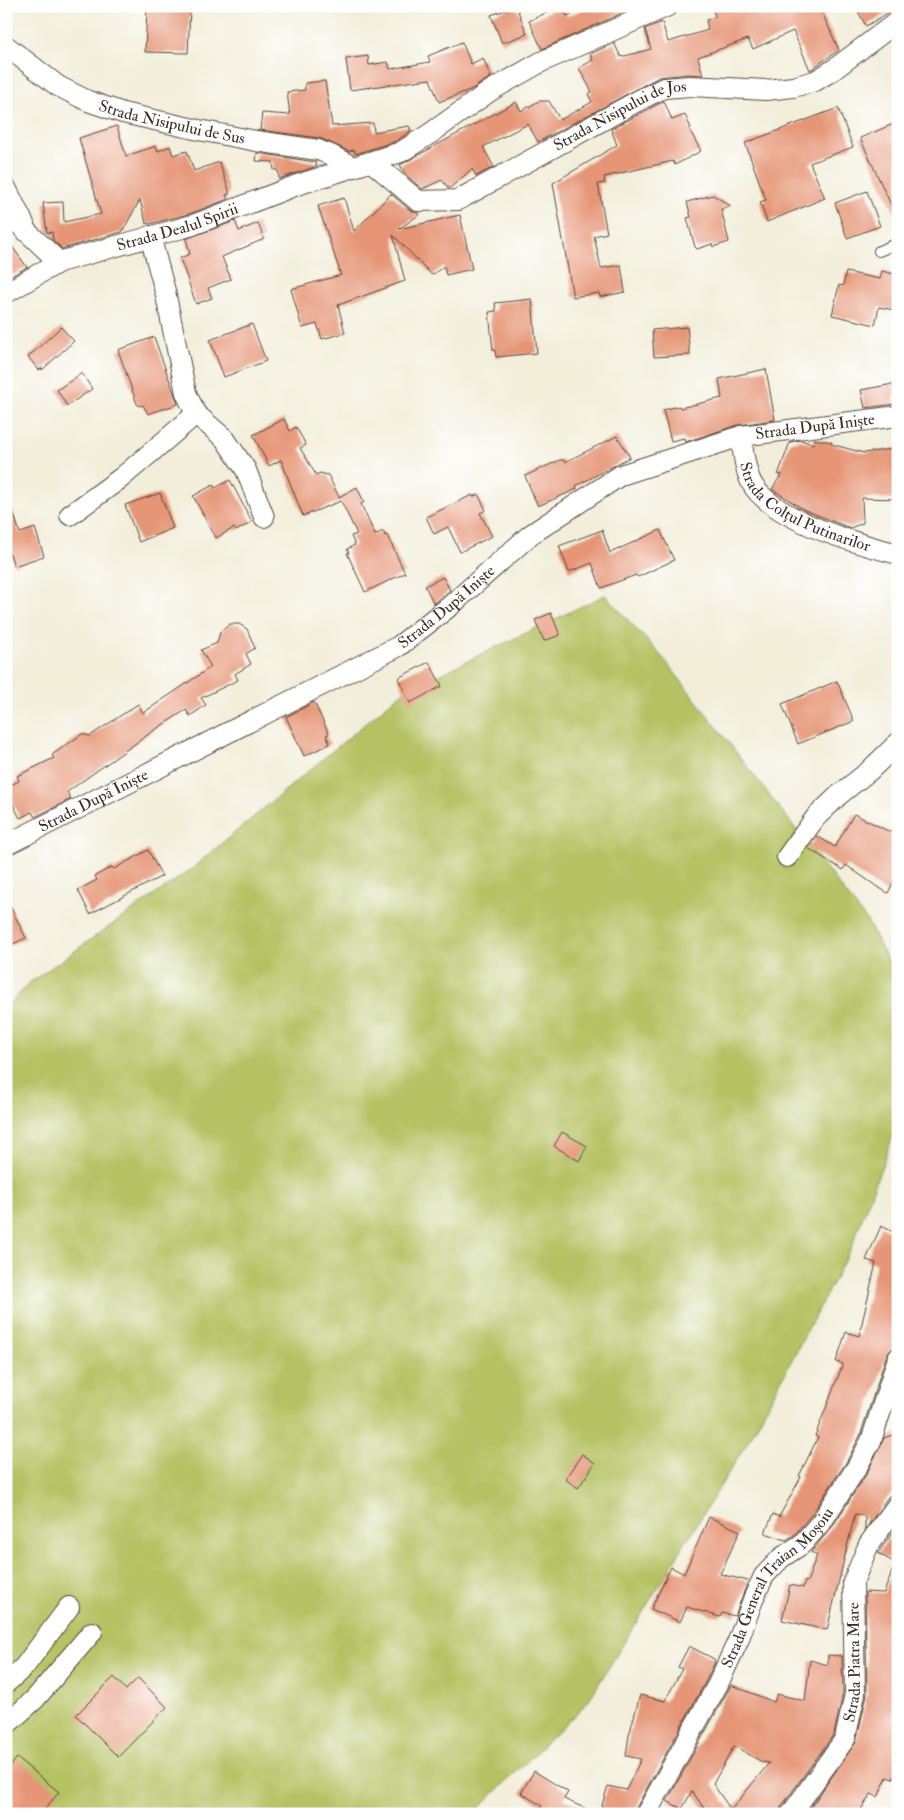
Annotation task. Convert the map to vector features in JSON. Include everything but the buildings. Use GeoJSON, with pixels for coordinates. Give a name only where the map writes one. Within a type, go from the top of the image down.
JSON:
{"type":"FeatureCollection","features":[{"type":"Feature","properties":{"kind":"street"},"geometry":{"type":"LineString","coordinates":[[352,166],[372,162],[401,152],[490,91],[541,62],[668,6]]}},
{"type":"Feature","properties":{"kind":"street","name":"Strada Nisipului de Jos"},"geometry":{"type":"LineString","coordinates":[[372,162],[418,201],[458,200],[664,88],[690,86],[766,90],[793,87],[815,81],[833,70],[898,21]]}},
{"type":"Feature","properties":{"kind":"street","name":"Strada Nisipului de Sus"},"geometry":{"type":"LineString","coordinates":[[6,46],[58,86],[88,101],[123,113],[162,123],[237,138],[318,150],[352,166]]}},
{"type":"Feature","properties":{"kind":"street","name":"Strada Dealul Spirii"},"geometry":{"type":"LineString","coordinates":[[6,293],[59,262],[193,225],[297,184],[352,166]]}},
{"type":"Feature","properties":{"kind":"street"},"geometry":{"type":"LineString","coordinates":[[6,188],[28,232]]}},
{"type":"Feature","properties":{"kind":"street"},"geometry":{"type":"LineString","coordinates":[[6,212],[59,262]]}},
{"type":"Feature","properties":{"kind":"street"},"geometry":{"type":"LineString","coordinates":[[150,236],[165,291],[186,392],[196,414],[225,439],[246,470],[264,517]]}},
{"type":"Feature","properties":{"kind":"street"},"geometry":{"type":"LineString","coordinates":[[70,515],[121,478],[196,414]]}},
{"type":"Feature","properties":{"kind":"street","name":"Strada După Iniște"},"geometry":{"type":"LineString","coordinates":[[6,845],[399,646],[450,606],[530,535],[621,475],[741,436],[898,416]]}},
{"type":"Feature","properties":{"kind":"street","name":"Strada Colțul Putinarilor"},"geometry":{"type":"LineString","coordinates":[[741,436],[745,462],[754,487],[774,506],[808,524],[898,554]]}},
{"type":"Feature","properties":{"kind":"street"},"geometry":{"type":"LineString","coordinates":[[786,857],[816,817],[898,743]]}},
{"type":"Feature","properties":{"kind":"street","name":"Strada General Traian Moșoiu"},"geometry":{"type":"LineString","coordinates":[[646,1814],[718,1684],[738,1641],[754,1596],[764,1576],[781,1558],[802,1544],[822,1521],[857,1466],[871,1440],[898,1358]]}},
{"type":"Feature","properties":{"kind":"street","name":"Strada Piatra Mare"},"geometry":{"type":"LineString","coordinates":[[791,1814],[845,1739],[855,1694],[853,1582],[870,1544],[898,1504]]}},
{"type":"Feature","properties":{"kind":"street"},"geometry":{"type":"LineString","coordinates":[[6,1683],[24,1667],[70,1607]]}},
{"type":"Feature","properties":{"kind":"street"},"geometry":{"type":"LineString","coordinates":[[6,1725],[35,1699],[92,1632]]}},
{"type":"Feature","properties":{"kind":"lane"},"geometry":{"type":"LineString","coordinates":[[879,251],[898,243]]}},
{"type":"Feature","properties":{"kind":"green space"},"geometry":{"type":"Polygon","coordinates":[[[605,595],[664,659],[867,921],[898,980],[898,1123],[851,1248],[753,1433],[587,1703],[473,1814],[6,1814],[6,1008],[29,983],[190,870],[403,692],[605,595]]]}}]}
